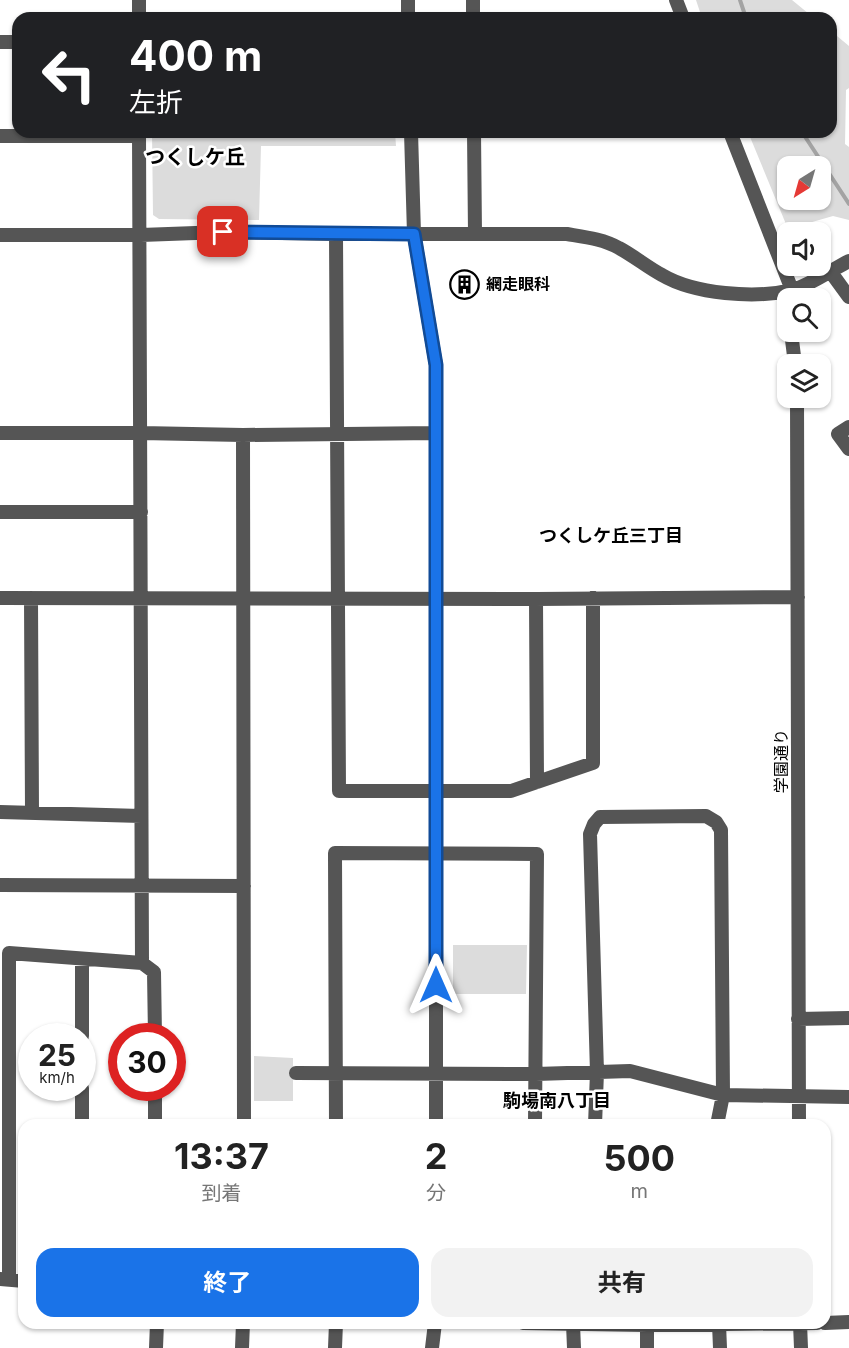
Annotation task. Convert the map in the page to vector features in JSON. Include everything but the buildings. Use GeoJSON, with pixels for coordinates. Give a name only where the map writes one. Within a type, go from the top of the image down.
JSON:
{"type":"FeatureCollection","features":[{"type":"Feature","properties":{"kind":"street"},"geometry":{"type":"LineString","coordinates":[[139,138],[142,963]]}},
{"type":"Feature","properties":{"kind":"street"},"geometry":{"type":"LineString","coordinates":[[411,138],[414,234],[436,365],[436,1119]]}},
{"type":"Feature","properties":{"kind":"street"},"geometry":{"type":"LineString","coordinates":[[474,138],[475,234]]}},
{"type":"Feature","properties":{"kind":"street"},"geometry":{"type":"LineString","coordinates":[[732,138],[790,288]]}},
{"type":"Feature","properties":{"kind":"street"},"geometry":{"type":"LineString","coordinates":[[0,235],[141,235],[223,232],[567,234],[598,239],[619,248],[682,286],[706,292],[777,294]]}},
{"type":"Feature","properties":{"kind":"street"},"geometry":{"type":"LineString","coordinates":[[336,234],[339,791],[511,791],[593,763],[593,598]]}},
{"type":"Feature","properties":{"kind":"street"},"geometry":{"type":"LineString","coordinates":[[831,270],[849,261]]}},
{"type":"Feature","properties":{"kind":"street"},"geometry":{"type":"LineString","coordinates":[[831,272],[849,297]]}},
{"type":"Feature","properties":{"kind":"street"},"geometry":{"type":"LineString","coordinates":[[802,288],[822,276]]}},
{"type":"Feature","properties":{"kind":"street","name":"学園通り"},"geometry":{"type":"LineString","coordinates":[[797,408],[799,1119]]}},
{"type":"Feature","properties":{"kind":"street"},"geometry":{"type":"LineString","coordinates":[[849,427],[838,434],[849,448]]}},
{"type":"Feature","properties":{"kind":"street"},"geometry":{"type":"LineString","coordinates":[[0,433],[338,435],[436,433]]}},
{"type":"Feature","properties":{"kind":"street"},"geometry":{"type":"LineString","coordinates":[[243,435],[244,1119]]}},
{"type":"Feature","properties":{"kind":"street"},"geometry":{"type":"LineString","coordinates":[[0,512],[141,512]]}},
{"type":"Feature","properties":{"kind":"street"},"geometry":{"type":"LineString","coordinates":[[0,598],[798,597]]}},
{"type":"Feature","properties":{"kind":"street"},"geometry":{"type":"LineString","coordinates":[[31,598],[32,812]]}},
{"type":"Feature","properties":{"kind":"street"},"geometry":{"type":"LineString","coordinates":[[536,599],[537,782]]}},
{"type":"Feature","properties":{"kind":"street"},"geometry":{"type":"LineString","coordinates":[[0,812],[141,816]]}},
{"type":"Feature","properties":{"kind":"street"},"geometry":{"type":"LineString","coordinates":[[595,1119],[597,1072],[590,834],[600,817],[706,816],[716,822],[721,830],[723,1095],[718,1119]]}},
{"type":"Feature","properties":{"kind":"street"},"geometry":{"type":"LineString","coordinates":[[336,1119],[335,853],[537,854],[535,1119]]}},
{"type":"Feature","properties":{"kind":"street"},"geometry":{"type":"LineString","coordinates":[[0,885],[244,886]]}},
{"type":"Feature","properties":{"kind":"street"},"geometry":{"type":"LineString","coordinates":[[5,1279],[10,1219],[9,952],[82,960],[142,963],[154,972],[155,1023]]}},
{"type":"Feature","properties":{"kind":"street"},"geometry":{"type":"LineString","coordinates":[[82,960],[82,1023]]}},
{"type":"Feature","properties":{"kind":"street"},"geometry":{"type":"LineString","coordinates":[[798,1019],[849,1018]]}},
{"type":"Feature","properties":{"kind":"street"},"geometry":{"type":"LineString","coordinates":[[296,1073],[536,1074],[630,1071],[723,1095],[849,1096]]}},
{"type":"Feature","properties":{"kind":"street"},"geometry":{"type":"LineString","coordinates":[[82,1101],[82,1119]]}},
{"type":"Feature","properties":{"kind":"street"},"geometry":{"type":"LineString","coordinates":[[155,1101],[155,1119]]}},
{"type":"Feature","properties":{"kind":"street"},"geometry":{"type":"LineString","coordinates":[[10,1219],[18,1220]]}},
{"type":"Feature","properties":{"kind":"street"},"geometry":{"type":"LineString","coordinates":[[831,1323],[849,1322]]}},
{"type":"Feature","properties":{"kind":"street"},"geometry":{"type":"LineString","coordinates":[[156,1348],[157,1329]]}},
{"type":"Feature","properties":{"kind":"street"},"geometry":{"type":"LineString","coordinates":[[242,1348],[243,1329]]}},
{"type":"Feature","properties":{"kind":"street"},"geometry":{"type":"LineString","coordinates":[[335,1348],[336,1329]]}},
{"type":"Feature","properties":{"kind":"street"},"geometry":{"type":"LineString","coordinates":[[432,1348],[434,1329]]}},
{"type":"Feature","properties":{"kind":"street"},"geometry":{"type":"LineString","coordinates":[[573,1329],[574,1348]]}},
{"type":"Feature","properties":{"kind":"street"},"geometry":{"type":"LineString","coordinates":[[647,1329],[648,1348]]}},
{"type":"Feature","properties":{"kind":"street"},"geometry":{"type":"LineString","coordinates":[[719,1329],[720,1348]]}},
{"type":"Feature","properties":{"kind":"street"},"geometry":{"type":"LineString","coordinates":[[800,1329],[801,1348]]}},
{"type":"Feature","properties":{"kind":"shaded area"},"geometry":{"type":"Polygon","coordinates":[[[696,0],[792,0],[807,12],[700,12],[696,0]]]}},
{"type":"Feature","properties":{"kind":"shaded area"},"geometry":{"type":"Polygon","coordinates":[[[837,36],[849,46],[845,144],[849,147],[849,220],[833,216],[812,222],[785,222],[780,210],[831,210],[831,156],[777,156],[777,202],[750,138],[837,138],[837,36]]]}},
{"type":"Feature","properties":{"kind":"shaded area"},"geometry":{"type":"Polygon","coordinates":[[[152,138],[395,138],[396,146],[261,146],[259,220],[159,219],[153,215],[152,138]]]}},
{"type":"Feature","properties":{"kind":"shaded area"},"geometry":{"type":"Polygon","coordinates":[[[453,945],[527,945],[526,994],[453,994],[453,945]]]}},
{"type":"Feature","properties":{"kind":"shaded area"},"geometry":{"type":"Polygon","coordinates":[[[254,1056],[293,1058],[293,1101],[254,1101],[254,1056]]]}},
{"type":"Feature","properties":{"kind":"waterway"},"geometry":{"type":"LineString","coordinates":[[740,0],[744,12]]}},
{"type":"Feature","properties":{"kind":"waterway"},"geometry":{"type":"LineString","coordinates":[[806,138],[849,204]]}},
{"type":"Feature","properties":{"kind":"place","name":"網走眼科"},"geometry":{"type":"Point","coordinates":[465,284]}},
{"type":"Feature","properties":{"kind":"district","name":"つくしケ丘"},"geometry":{"type":"Point","coordinates":[195,157]}},
{"type":"Feature","properties":{"kind":"district","name":"つくしケ丘三丁目"},"geometry":{"type":"Point","coordinates":[611,535]}},
{"type":"Feature","properties":{"kind":"district","name":"駒場南八丁目"},"geometry":{"type":"Point","coordinates":[557,1100]}},
{"type":"Feature","properties":{"kind":"route"},"geometry":{"type":"LineString","coordinates":[[223,232],[414,234],[436,365],[436,985]]}}]}
